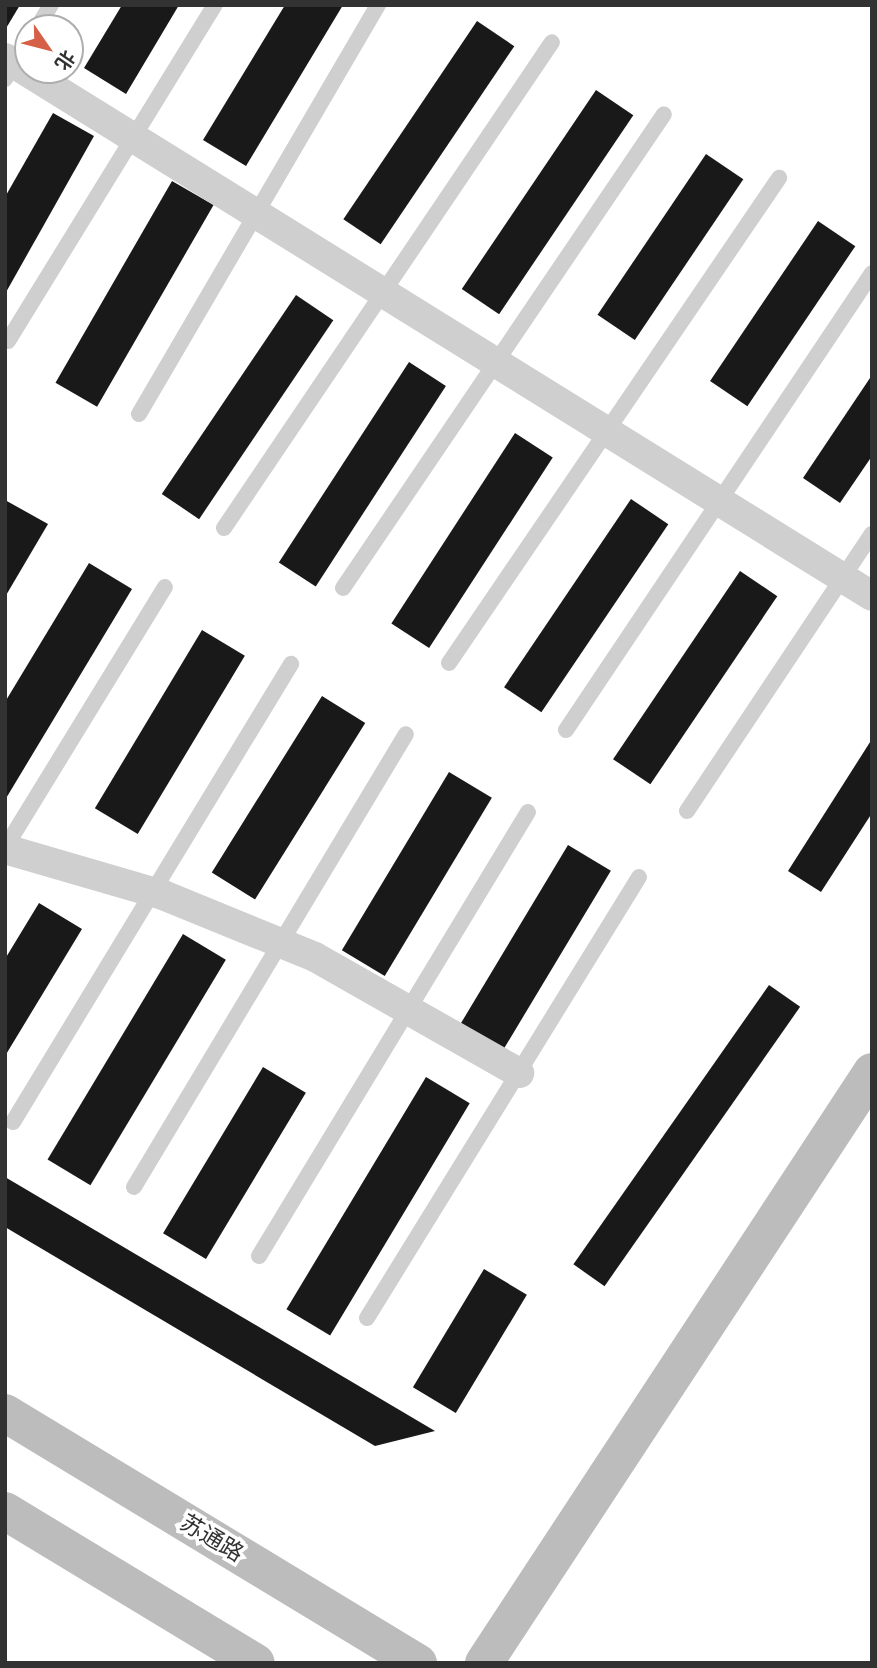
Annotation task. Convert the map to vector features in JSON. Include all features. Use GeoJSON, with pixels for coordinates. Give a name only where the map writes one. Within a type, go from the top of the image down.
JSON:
{"type":"FeatureCollection","features":[{"type":"Feature","properties":{"kind":"main road"},"geometry":{"type":"LineString","coordinates":[[484,1663],[872,1072]]}},
{"type":"Feature","properties":{"kind":"main road","name":"苏通路"},"geometry":{"type":"LineString","coordinates":[[5,1413],[418,1663]]}},
{"type":"Feature","properties":{"kind":"main road"},"geometry":{"type":"LineString","coordinates":[[5,1511],[256,1663]]}},
{"type":"Feature","properties":{"kind":"street"},"geometry":{"type":"LineString","coordinates":[[13,61],[496,365],[872,596]]}},
{"type":"Feature","properties":{"kind":"street"},"geometry":{"type":"LineString","coordinates":[[5,848],[152,891],[283,944],[409,1010],[519,1073]]}},
{"type":"Feature","properties":{"kind":"lane"},"geometry":{"type":"LineString","coordinates":[[8,341],[215,5]]}},
{"type":"Feature","properties":{"kind":"lane"},"geometry":{"type":"LineString","coordinates":[[139,414],[253,213],[377,5]]}},
{"type":"Feature","properties":{"kind":"lane"},"geometry":{"type":"LineString","coordinates":[[224,528],[552,42]]}},
{"type":"Feature","properties":{"kind":"lane"},"geometry":{"type":"LineString","coordinates":[[343,588],[664,114]]}},
{"type":"Feature","properties":{"kind":"lane"},"geometry":{"type":"LineString","coordinates":[[449,663],[779,178]]}},
{"type":"Feature","properties":{"kind":"lane"},"geometry":{"type":"LineString","coordinates":[[566,730],[716,502],[872,273]]}},
{"type":"Feature","properties":{"kind":"lane"},"geometry":{"type":"LineString","coordinates":[[687,811],[872,534]]}},
{"type":"Feature","properties":{"kind":"lane"},"geometry":{"type":"LineString","coordinates":[[5,848],[165,587]]}},
{"type":"Feature","properties":{"kind":"lane"},"geometry":{"type":"LineString","coordinates":[[13,1122],[291,664]]}},
{"type":"Feature","properties":{"kind":"lane"},"geometry":{"type":"LineString","coordinates":[[134,1187],[283,944],[406,734]]}},
{"type":"Feature","properties":{"kind":"lane"},"geometry":{"type":"LineString","coordinates":[[259,1256],[528,812]]}},
{"type":"Feature","properties":{"kind":"lane"},"geometry":{"type":"LineString","coordinates":[[367,1318],[639,877]]}},
{"type":"Feature","properties":{"kind":"building"},"geometry":{"type":"Polygon","coordinates":[[[5,5],[20,5],[14,14],[5,30],[5,5]]]}},
{"type":"Feature","properties":{"kind":"building"},"geometry":{"type":"Polygon","coordinates":[[[122,5],[179,5],[126,94],[84,68],[122,5]]]}},
{"type":"Feature","properties":{"kind":"building"},"geometry":{"type":"Polygon","coordinates":[[[285,5],[343,5],[246,166],[203,140],[285,5]]]}},
{"type":"Feature","properties":{"kind":"building"},"geometry":{"type":"Polygon","coordinates":[[[477,21],[514,46],[381,244],[343,219],[477,21]]]}},
{"type":"Feature","properties":{"kind":"building"},"geometry":{"type":"Polygon","coordinates":[[[596,90],[633,115],[499,314],[462,289],[596,90]]]}},
{"type":"Feature","properties":{"kind":"building"},"geometry":{"type":"Polygon","coordinates":[[[53,113],[94,136],[5,294],[5,197],[53,113]]]}},
{"type":"Feature","properties":{"kind":"building"},"geometry":{"type":"Polygon","coordinates":[[[706,154],[743,179],[635,340],[598,315],[706,154]]]}},
{"type":"Feature","properties":{"kind":"building"},"geometry":{"type":"Polygon","coordinates":[[[172,181],[214,205],[97,407],[56,383],[172,181]]]}},
{"type":"Feature","properties":{"kind":"building"},"geometry":{"type":"Polygon","coordinates":[[[818,221],[855,246],[747,406],[710,381],[818,221]]]}},
{"type":"Feature","properties":{"kind":"building"},"geometry":{"type":"Polygon","coordinates":[[[296,295],[333,320],[199,519],[162,494],[296,295]]]}},
{"type":"Feature","properties":{"kind":"building"},"geometry":{"type":"Polygon","coordinates":[[[409,362],[446,386],[316,586],[279,562],[409,362]]]}},
{"type":"Feature","properties":{"kind":"building"},"geometry":{"type":"Polygon","coordinates":[[[872,375],[872,456],[840,503],[803,478],[872,375]]]}},
{"type":"Feature","properties":{"kind":"building"},"geometry":{"type":"Polygon","coordinates":[[[515,433],[553,458],[429,648],[391,623],[515,433]]]}},
{"type":"Feature","properties":{"kind":"building"},"geometry":{"type":"Polygon","coordinates":[[[631,499],[668,524],[541,712],[504,687],[631,499]]]}},
{"type":"Feature","properties":{"kind":"building"},"geometry":{"type":"Polygon","coordinates":[[[5,500],[48,524],[5,597],[5,500]]]}},
{"type":"Feature","properties":{"kind":"building"},"geometry":{"type":"Polygon","coordinates":[[[89,563],[132,589],[5,800],[5,702],[89,563]]]}},
{"type":"Feature","properties":{"kind":"building"},"geometry":{"type":"Polygon","coordinates":[[[740,571],[777,596],[650,784],[613,759],[740,571]]]}},
{"type":"Feature","properties":{"kind":"building"},"geometry":{"type":"Polygon","coordinates":[[[202,630],[245,656],[138,834],[95,808],[202,630]]]}},
{"type":"Feature","properties":{"kind":"building"},"geometry":{"type":"Polygon","coordinates":[[[322,696],[365,723],[255,899],[212,872],[322,696]]]}},
{"type":"Feature","properties":{"kind":"building"},"geometry":{"type":"Polygon","coordinates":[[[872,739],[872,813],[821,892],[788,871],[872,739]]]}},
{"type":"Feature","properties":{"kind":"building"},"geometry":{"type":"Polygon","coordinates":[[[449,772],[492,798],[385,976],[342,950],[449,772]]]}},
{"type":"Feature","properties":{"kind":"building"},"geometry":{"type":"Polygon","coordinates":[[[568,845],[611,871],[504,1049],[461,1023],[568,845]]]}},
{"type":"Feature","properties":{"kind":"building"},"geometry":{"type":"Polygon","coordinates":[[[39,903],[82,929],[5,1056],[5,959],[39,903]]]}},
{"type":"Feature","properties":{"kind":"building"},"geometry":{"type":"Polygon","coordinates":[[[183,934],[226,960],[90,1185],[48,1159],[183,934]]]}},
{"type":"Feature","properties":{"kind":"building"},"geometry":{"type":"Polygon","coordinates":[[[769,985],[800,1007],[605,1286],[573,1264],[769,985]]]}},
{"type":"Feature","properties":{"kind":"building"},"geometry":{"type":"Polygon","coordinates":[[[263,1067],[306,1093],[206,1259],[163,1233],[263,1067]]]}},
{"type":"Feature","properties":{"kind":"building"},"geometry":{"type":"Polygon","coordinates":[[[426,1077],[470,1103],[330,1336],[286,1309],[426,1077]]]}},
{"type":"Feature","properties":{"kind":"building"},"geometry":{"type":"Polygon","coordinates":[[[5,1177],[435,1431],[375,1446],[5,1227],[5,1177]]]}},
{"type":"Feature","properties":{"kind":"building"},"geometry":{"type":"Polygon","coordinates":[[[484,1269],[527,1295],[456,1413],[413,1387],[484,1269]]]}}]}
